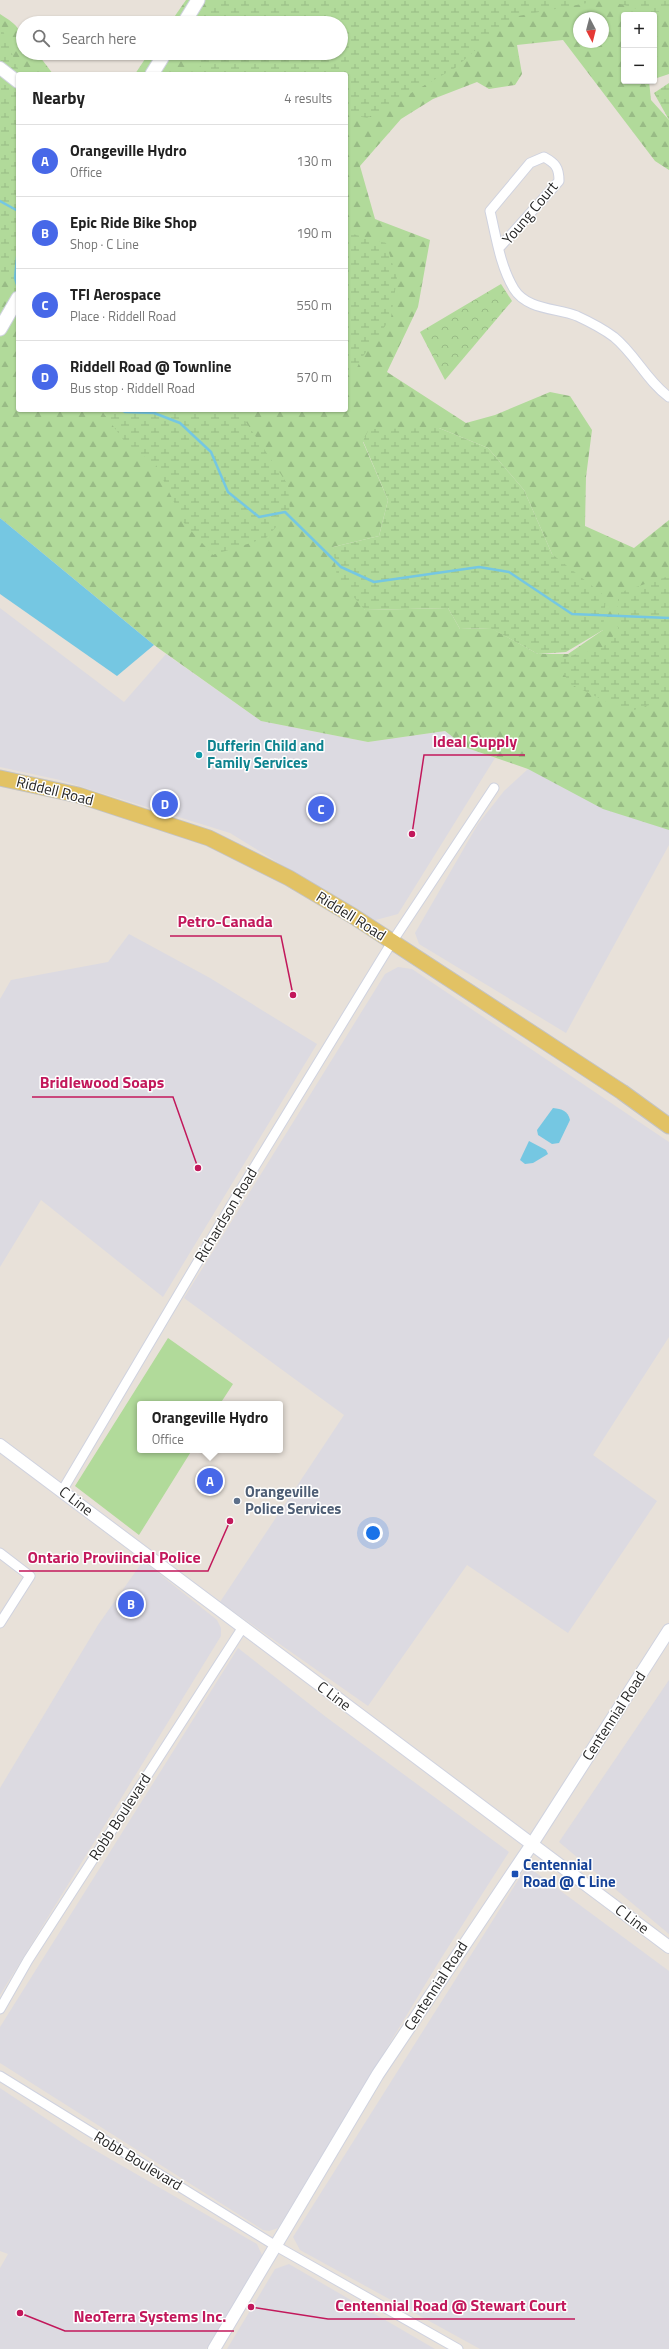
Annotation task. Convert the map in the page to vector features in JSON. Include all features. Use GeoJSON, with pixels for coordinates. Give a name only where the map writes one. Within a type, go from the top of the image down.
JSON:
{"type":"FeatureCollection","features":[{"type":"Feature","properties":{"kind":"main road"},"geometry":{"type":"LineString","coordinates":[[188,16],[198,0]]}},
{"type":"Feature","properties":{"kind":"main road"},"geometry":{"type":"LineString","coordinates":[[153,72],[161,60]]}},
{"type":"Feature","properties":{"kind":"main road"},"geometry":{"type":"LineString","coordinates":[[0,329],[16,301]]}},
{"type":"Feature","properties":{"kind":"main road","name":"Riddell Road"},"geometry":{"type":"LineString","coordinates":[[0,778],[78,795],[209,838],[289,878],[392,942],[622,1092],[669,1126]]}},
{"type":"Feature","properties":{"kind":"street"},"geometry":{"type":"LineString","coordinates":[[0,68],[16,80]]}},
{"type":"Feature","properties":{"kind":"street","name":"Young Court"},"geometry":{"type":"LineString","coordinates":[[499,248],[559,181],[559,170],[554,162],[544,157],[530,163],[490,211],[499,248],[507,274],[515,290],[523,299],[536,305],[575,316],[600,328],[627,349],[660,390],[669,397]]}},
{"type":"Feature","properties":{"kind":"street","name":"Richardson Road"},"geometry":{"type":"LineString","coordinates":[[62,1491],[236,1198],[392,942],[494,788]]}},
{"type":"Feature","properties":{"kind":"street","name":"C Line"},"geometry":{"type":"LineString","coordinates":[[0,1445],[669,1947]]}},
{"type":"Feature","properties":{"kind":"street"},"geometry":{"type":"LineString","coordinates":[[0,1553],[30,1576],[0,1623]]}},
{"type":"Feature","properties":{"kind":"street","name":"Robb Boulevard"},"geometry":{"type":"LineString","coordinates":[[0,2009],[28,1960],[243,1628]]}},
{"type":"Feature","properties":{"kind":"street","name":"Centennial Road"},"geometry":{"type":"LineString","coordinates":[[214,2349],[378,2074],[532,1844],[669,1630]]}},
{"type":"Feature","properties":{"kind":"street","name":"Robb Boulevard"},"geometry":{"type":"LineString","coordinates":[[0,2076],[276,2246],[458,2349]]}},
{"type":"Feature","properties":{"kind":"shaded area"},"geometry":{"type":"Polygon","coordinates":[[[0,608],[124,702],[166,654],[261,721],[368,742],[445,731],[470,749],[495,758],[398,914],[372,921],[230,833],[60,780],[0,767],[0,608]]]}},
{"type":"Feature","properties":{"kind":"shaded area"},"geometry":{"type":"Polygon","coordinates":[[[528,769],[669,829],[669,845],[566,1033],[419,944],[415,933],[478,824],[504,791],[528,769]]]}},
{"type":"Feature","properties":{"kind":"shaded area"},"geometry":{"type":"Polygon","coordinates":[[[129,934],[210,978],[317,1044],[163,1297],[41,1200],[0,1267],[0,999],[11,980],[108,962],[129,934]]]}},
{"type":"Feature","properties":{"kind":"shaded area"},"geometry":{"type":"Polygon","coordinates":[[[398,967],[412,969],[669,1142],[669,1337],[593,1455],[657,1501],[568,1633],[467,1565],[368,1706],[220,1602],[344,1415],[184,1298],[385,974],[398,967]]]}},
{"type":"Feature","properties":{"kind":"shaded area"},"geometry":{"type":"Polygon","coordinates":[[[143,1561],[217,1620],[221,1628],[221,1636],[0,1995],[0,1788],[98,1625],[143,1561]]]}},
{"type":"Feature","properties":{"kind":"shaded area"},"geometry":{"type":"Polygon","coordinates":[[[238,1648],[326,1717],[509,1852],[440,1960],[278,2228],[269,2231],[263,2230],[0,2063],[0,2027],[238,1648]]]}},
{"type":"Feature","properties":{"kind":"shaded area"},"geometry":{"type":"Polygon","coordinates":[[[669,1680],[669,1934],[559,1842],[669,1680]]]}},
{"type":"Feature","properties":{"kind":"shaded area"},"geometry":{"type":"Polygon","coordinates":[[[527,1866],[669,1971],[669,2349],[480,2349],[300,2250],[293,2237],[527,1866]]]}},
{"type":"Feature","properties":{"kind":"shaded area"},"geometry":{"type":"Polygon","coordinates":[[[0,2088],[81,2142],[257,2244],[262,2255],[260,2264],[206,2349],[0,2349],[0,2268],[8,2254],[0,2251],[0,2088]]]}},
{"type":"Feature","properties":{"kind":"shaded area"},"geometry":{"type":"Polygon","coordinates":[[[289,2264],[435,2349],[227,2349],[275,2269],[289,2264]]]}},
{"type":"Feature","properties":{"kind":"green space"},"geometry":{"type":"Polygon","coordinates":[[[186,0],[669,0],[669,74],[657,78],[657,12],[621,12],[621,84],[649,84],[651,100],[669,120],[669,170],[655,161],[563,40],[517,45],[522,74],[515,85],[489,89],[477,82],[433,99],[401,119],[360,166],[375,219],[430,240],[418,307],[387,372],[466,423],[495,415],[550,392],[570,396],[592,430],[586,477],[585,526],[634,548],[669,520],[669,830],[603,809],[528,769],[467,748],[445,731],[368,742],[261,721],[154,645],[0,518],[0,14],[16,26],[16,60],[42,60],[51,72],[16,72],[16,412],[348,412],[348,72],[136,72],[144,60],[348,60],[348,16],[175,16],[186,0]],[[439,428],[363,442],[388,500],[379,536],[333,547],[365,610],[448,608],[460,629],[491,628],[538,654],[568,654],[603,630],[552,554],[524,490],[488,448],[439,428]]]}},
{"type":"Feature","properties":{"kind":"green space"},"geometry":{"type":"Polygon","coordinates":[[[213,0],[603,0],[513,17],[455,68],[367,118],[348,114],[348,72],[202,72],[198,60],[348,60],[348,16],[202,16],[213,0]]]}},
{"type":"Feature","properties":{"kind":"green space"},"geometry":{"type":"Polygon","coordinates":[[[606,0],[669,0],[669,12],[648,12],[606,0]]]}},
{"type":"Feature","properties":{"kind":"green space"},"geometry":{"type":"Polygon","coordinates":[[[0,23],[19,72],[16,72],[16,294],[0,270],[0,23]]]}},
{"type":"Feature","properties":{"kind":"green space"},"geometry":{"type":"Polygon","coordinates":[[[669,83],[669,120],[654,93],[669,83]]]}},
{"type":"Feature","properties":{"kind":"green space"},"geometry":{"type":"Polygon","coordinates":[[[353,234],[386,243],[397,278],[391,318],[361,359],[356,370],[348,373],[348,235],[353,234]]]}},
{"type":"Feature","properties":{"kind":"green space"},"geometry":{"type":"Polygon","coordinates":[[[501,284],[512,301],[445,380],[420,332],[501,284]]]}},
{"type":"Feature","properties":{"kind":"green space"},"geometry":{"type":"Polygon","coordinates":[[[102,412],[241,412],[242,416],[288,485],[290,512],[266,538],[213,555],[184,523],[156,465],[125,442],[102,412]]]}},
{"type":"Feature","properties":{"kind":"green space"},"geometry":{"type":"Polygon","coordinates":[[[439,428],[488,448],[524,490],[552,554],[606,597],[603,630],[566,652],[538,654],[490,628],[460,629],[448,608],[365,610],[337,578],[333,547],[379,536],[388,500],[363,441],[369,429],[439,428]]]}},
{"type":"Feature","properties":{"kind":"green space"},"geometry":{"type":"Polygon","coordinates":[[[669,576],[669,696],[659,702],[628,712],[570,684],[555,660],[603,647],[618,631],[618,593],[669,576]]]}},
{"type":"Feature","properties":{"kind":"green space"},"geometry":{"type":"Polygon","coordinates":[[[168,1338],[233,1384],[222,1401],[137,1401],[137,1453],[190,1453],[139,1535],[75,1486],[168,1338]]]}},
{"type":"Feature","properties":{"kind":"water"},"geometry":{"type":"Polygon","coordinates":[[[0,518],[154,645],[117,676],[0,594],[0,518]]]}},
{"type":"Feature","properties":{"kind":"water"},"geometry":{"type":"Polygon","coordinates":[[[553,1108],[564,1111],[568,1114],[570,1120],[559,1143],[552,1144],[538,1135],[537,1130],[553,1108]]]}},
{"type":"Feature","properties":{"kind":"water"},"geometry":{"type":"Polygon","coordinates":[[[529,1141],[546,1150],[548,1154],[533,1163],[525,1164],[520,1160],[529,1141]]]}},
{"type":"Feature","properties":{"kind":"waterway"},"geometry":{"type":"LineString","coordinates":[[0,201],[16,210]]}},
{"type":"Feature","properties":{"kind":"waterway"},"geometry":{"type":"LineString","coordinates":[[16,268],[16,282]]}},
{"type":"Feature","properties":{"kind":"waterway"},"geometry":{"type":"LineString","coordinates":[[125,412],[154,413],[180,423],[211,452],[228,492],[259,517],[285,512],[341,567],[374,582],[479,567],[509,572],[572,614],[669,618]]}},
{"type":"Feature","properties":{"kind":"place","name":"Dufferin Child and Family Services"},"geometry":{"type":"Point","coordinates":[199,755]}},
{"type":"Feature","properties":{"kind":"place","name":"Riddell Road @ Townline"},"geometry":{"type":"Point","coordinates":[165,804]}},
{"type":"Feature","properties":{"kind":"place","name":"TFI Aerospace"},"geometry":{"type":"Point","coordinates":[321,809]}},
{"type":"Feature","properties":{"kind":"place","name":"Ideal Supply"},"geometry":{"type":"Point","coordinates":[412,834]}},
{"type":"Feature","properties":{"kind":"place","name":"Petro-Canada"},"geometry":{"type":"Point","coordinates":[293,995]}},
{"type":"Feature","properties":{"kind":"place","name":"Bridlewood Soaps"},"geometry":{"type":"Point","coordinates":[198,1168]}},
{"type":"Feature","properties":{"kind":"place","name":"Orangeville Hydro"},"geometry":{"type":"Point","coordinates":[210,1481]}},
{"type":"Feature","properties":{"kind":"place","name":"Orangeville Police Services"},"geometry":{"type":"Point","coordinates":[237,1501]}},
{"type":"Feature","properties":{"kind":"place","name":"Ontario Proviincial Police"},"geometry":{"type":"Point","coordinates":[230,1521]}},
{"type":"Feature","properties":{"kind":"place","name":"Epic Ride Bike Shop"},"geometry":{"type":"Point","coordinates":[131,1604]}},
{"type":"Feature","properties":{"kind":"place","name":"Centennial Road @ C Line"},"geometry":{"type":"Point","coordinates":[515,1874]}},
{"type":"Feature","properties":{"kind":"place","name":"Centennial Road @ Stewart Court"},"geometry":{"type":"Point","coordinates":[251,2307]}},
{"type":"Feature","properties":{"kind":"place","name":"NeoTerra Systems Inc."},"geometry":{"type":"Point","coordinates":[20,2313]}}]}
